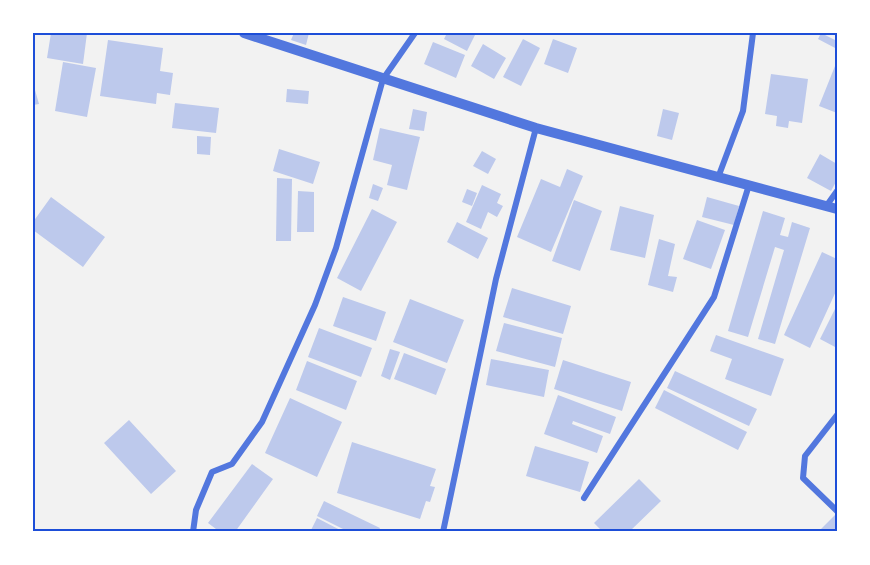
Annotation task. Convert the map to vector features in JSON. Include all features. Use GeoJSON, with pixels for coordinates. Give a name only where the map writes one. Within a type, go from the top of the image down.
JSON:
{"type":"FeatureCollection","features":[{"type":"Feature","properties":{"kind":"street"},"geometry":{"type":"LineString","coordinates":[[244,33],[536,128],[719,175],[749,185],[832,207],[837,191]]}},
{"type":"Feature","properties":{"kind":"street"},"geometry":{"type":"LineString","coordinates":[[193,532],[196,510],[212,472],[232,464],[262,422],[315,305],[336,248],[382,79],[416,33]]}},
{"type":"Feature","properties":{"kind":"street"},"geometry":{"type":"LineString","coordinates":[[719,175],[743,111],[753,33]]}},
{"type":"Feature","properties":{"kind":"street"},"geometry":{"type":"LineString","coordinates":[[443,532],[496,279],[536,128]]}},
{"type":"Feature","properties":{"kind":"street"},"geometry":{"type":"LineString","coordinates":[[584,498],[714,297],[749,185]]}},
{"type":"Feature","properties":{"kind":"street"},"geometry":{"type":"LineString","coordinates":[[837,415],[805,456],[803,478],[837,511]]}},
{"type":"Feature","properties":{"kind":"building"},"geometry":{"type":"Polygon","coordinates":[[[51,33],[87,33],[83,64],[47,58],[51,33]]]}},
{"type":"Feature","properties":{"kind":"building"},"geometry":{"type":"Polygon","coordinates":[[[294,33],[309,33],[306,45],[291,40],[294,33]]]}},
{"type":"Feature","properties":{"kind":"building"},"geometry":{"type":"Polygon","coordinates":[[[447,33],[476,33],[467,51],[444,39],[447,33]]]}},
{"type":"Feature","properties":{"kind":"building"},"geometry":{"type":"Polygon","coordinates":[[[821,33],[837,41],[837,49],[818,39],[821,33]]]}},
{"type":"Feature","properties":{"kind":"building"},"geometry":{"type":"Polygon","coordinates":[[[523,39],[540,48],[521,86],[503,77],[523,39]]]}},
{"type":"Feature","properties":{"kind":"building"},"geometry":{"type":"Polygon","coordinates":[[[553,39],[577,48],[568,73],[544,64],[553,39]]]}},
{"type":"Feature","properties":{"kind":"building"},"geometry":{"type":"Polygon","coordinates":[[[108,40],[163,48],[160,71],[173,73],[170,95],[157,93],[156,104],[100,96],[108,40]]]}},
{"type":"Feature","properties":{"kind":"building"},"geometry":{"type":"Polygon","coordinates":[[[433,42],[465,55],[456,78],[424,64],[433,42]]]}},
{"type":"Feature","properties":{"kind":"building"},"geometry":{"type":"Polygon","coordinates":[[[483,44],[506,58],[494,79],[471,66],[483,44]]]}},
{"type":"Feature","properties":{"kind":"building"},"geometry":{"type":"Polygon","coordinates":[[[837,61],[837,113],[819,106],[837,61]]]}},
{"type":"Feature","properties":{"kind":"building"},"geometry":{"type":"Polygon","coordinates":[[[63,62],[96,68],[87,117],[55,111],[63,62]]]}},
{"type":"Feature","properties":{"kind":"building"},"geometry":{"type":"Polygon","coordinates":[[[771,74],[808,79],[802,123],[789,121],[788,128],[776,126],[777,116],[765,114],[771,74]]]}},
{"type":"Feature","properties":{"kind":"building"},"geometry":{"type":"Polygon","coordinates":[[[33,83],[39,104],[33,105],[33,83]]]}},
{"type":"Feature","properties":{"kind":"building"},"geometry":{"type":"Polygon","coordinates":[[[287,89],[309,91],[308,104],[286,102],[287,89]]]}},
{"type":"Feature","properties":{"kind":"building"},"geometry":{"type":"Polygon","coordinates":[[[175,103],[219,108],[216,133],[172,128],[175,103]]]}},
{"type":"Feature","properties":{"kind":"building"},"geometry":{"type":"Polygon","coordinates":[[[413,109],[427,112],[424,131],[409,129],[413,109]]]}},
{"type":"Feature","properties":{"kind":"building"},"geometry":{"type":"Polygon","coordinates":[[[663,109],[679,113],[672,140],[657,136],[663,109]]]}},
{"type":"Feature","properties":{"kind":"building"},"geometry":{"type":"Polygon","coordinates":[[[380,128],[420,137],[407,190],[387,185],[392,165],[373,160],[380,128]]]}},
{"type":"Feature","properties":{"kind":"building"},"geometry":{"type":"Polygon","coordinates":[[[197,136],[211,137],[210,155],[197,154],[197,136]]]}},
{"type":"Feature","properties":{"kind":"building"},"geometry":{"type":"Polygon","coordinates":[[[279,149],[320,162],[313,184],[273,171],[279,149]]]}},
{"type":"Feature","properties":{"kind":"building"},"geometry":{"type":"Polygon","coordinates":[[[482,151],[496,159],[488,174],[473,166],[482,151]]]}},
{"type":"Feature","properties":{"kind":"building"},"geometry":{"type":"Polygon","coordinates":[[[820,154],[837,164],[837,180],[831,191],[807,178],[820,154]]]}},
{"type":"Feature","properties":{"kind":"building"},"geometry":{"type":"Polygon","coordinates":[[[567,169],[583,176],[551,252],[517,237],[541,179],[560,187],[567,169]]]}},
{"type":"Feature","properties":{"kind":"building"},"geometry":{"type":"Polygon","coordinates":[[[277,178],[292,179],[291,241],[276,241],[277,178]]]}},
{"type":"Feature","properties":{"kind":"building"},"geometry":{"type":"Polygon","coordinates":[[[373,184],[383,188],[378,201],[369,198],[373,184]]]}},
{"type":"Feature","properties":{"kind":"building"},"geometry":{"type":"Polygon","coordinates":[[[482,185],[501,194],[497,203],[503,206],[497,217],[488,212],[481,229],[466,222],[482,185]]]}},
{"type":"Feature","properties":{"kind":"building"},"geometry":{"type":"Polygon","coordinates":[[[467,189],[477,193],[472,206],[462,202],[467,189]]]}},
{"type":"Feature","properties":{"kind":"building"},"geometry":{"type":"Polygon","coordinates":[[[298,191],[314,192],[314,232],[297,232],[298,191]]]}},
{"type":"Feature","properties":{"kind":"building"},"geometry":{"type":"Polygon","coordinates":[[[51,197],[105,237],[83,267],[33,230],[33,222],[51,197]]]}},
{"type":"Feature","properties":{"kind":"building"},"geometry":{"type":"Polygon","coordinates":[[[707,197],[739,206],[734,225],[702,217],[707,197]]]}},
{"type":"Feature","properties":{"kind":"building"},"geometry":{"type":"Polygon","coordinates":[[[574,200],[602,211],[580,271],[552,261],[574,200]]]}},
{"type":"Feature","properties":{"kind":"building"},"geometry":{"type":"Polygon","coordinates":[[[620,206],[654,215],[645,258],[610,250],[620,206]]]}},
{"type":"Feature","properties":{"kind":"building"},"geometry":{"type":"Polygon","coordinates":[[[372,209],[397,222],[361,291],[337,278],[372,209]]]}},
{"type":"Feature","properties":{"kind":"building"},"geometry":{"type":"Polygon","coordinates":[[[763,211],[785,218],[780,235],[788,237],[792,222],[810,228],[775,344],[758,339],[784,250],[775,247],[748,337],[728,331],[763,211]]]}},
{"type":"Feature","properties":{"kind":"building"},"geometry":{"type":"Polygon","coordinates":[[[697,220],[725,230],[711,269],[683,259],[697,220]]]}},
{"type":"Feature","properties":{"kind":"building"},"geometry":{"type":"Polygon","coordinates":[[[457,222],[488,238],[478,259],[447,242],[457,222]]]}},
{"type":"Feature","properties":{"kind":"building"},"geometry":{"type":"Polygon","coordinates":[[[659,239],[675,244],[668,276],[677,277],[673,292],[648,285],[659,239]]]}},
{"type":"Feature","properties":{"kind":"building"},"geometry":{"type":"Polygon","coordinates":[[[822,252],[837,259],[837,289],[810,348],[784,335],[822,252]]]}},
{"type":"Feature","properties":{"kind":"building"},"geometry":{"type":"Polygon","coordinates":[[[512,288],[571,306],[563,334],[503,317],[512,288]]]}},
{"type":"Feature","properties":{"kind":"building"},"geometry":{"type":"Polygon","coordinates":[[[343,297],[386,312],[376,341],[333,326],[343,297]]]}},
{"type":"Feature","properties":{"kind":"building"},"geometry":{"type":"Polygon","coordinates":[[[410,299],[464,320],[447,363],[393,342],[410,299]]]}},
{"type":"Feature","properties":{"kind":"building"},"geometry":{"type":"Polygon","coordinates":[[[837,305],[837,348],[820,339],[837,305]]]}},
{"type":"Feature","properties":{"kind":"building"},"geometry":{"type":"Polygon","coordinates":[[[504,323],[562,338],[555,367],[496,351],[504,323]]]}},
{"type":"Feature","properties":{"kind":"building"},"geometry":{"type":"Polygon","coordinates":[[[319,328],[372,348],[361,377],[308,357],[319,328]]]}},
{"type":"Feature","properties":{"kind":"building"},"geometry":{"type":"Polygon","coordinates":[[[716,335],[784,359],[771,396],[725,379],[732,359],[710,351],[716,335]]]}},
{"type":"Feature","properties":{"kind":"building"},"geometry":{"type":"Polygon","coordinates":[[[390,349],[400,352],[390,380],[381,376],[390,349]]]}},
{"type":"Feature","properties":{"kind":"building"},"geometry":{"type":"Polygon","coordinates":[[[404,353],[446,369],[436,395],[394,379],[404,353]]]}},
{"type":"Feature","properties":{"kind":"building"},"geometry":{"type":"Polygon","coordinates":[[[491,359],[549,370],[544,397],[486,385],[491,359]]]}},
{"type":"Feature","properties":{"kind":"building"},"geometry":{"type":"Polygon","coordinates":[[[563,360],[631,382],[622,411],[554,389],[563,360]]]}},
{"type":"Feature","properties":{"kind":"building"},"geometry":{"type":"Polygon","coordinates":[[[307,361],[357,381],[346,410],[296,390],[307,361]]]}},
{"type":"Feature","properties":{"kind":"building"},"geometry":{"type":"Polygon","coordinates":[[[675,371],[757,409],[749,426],[667,388],[675,371]]]}},
{"type":"Feature","properties":{"kind":"building"},"geometry":{"type":"Polygon","coordinates":[[[664,390],[747,432],[738,450],[655,408],[664,390]]]}},
{"type":"Feature","properties":{"kind":"building"},"geometry":{"type":"Polygon","coordinates":[[[558,395],[616,417],[610,434],[573,421],[572,424],[603,436],[597,453],[544,434],[558,395]]]}},
{"type":"Feature","properties":{"kind":"building"},"geometry":{"type":"Polygon","coordinates":[[[290,398],[342,422],[317,477],[265,453],[290,398]]]}},
{"type":"Feature","properties":{"kind":"building"},"geometry":{"type":"Polygon","coordinates":[[[129,420],[176,471],[151,494],[104,443],[129,420]]]}},
{"type":"Feature","properties":{"kind":"building"},"geometry":{"type":"Polygon","coordinates":[[[352,442],[436,469],[430,486],[435,487],[430,502],[426,501],[420,519],[337,493],[352,442]]]}},
{"type":"Feature","properties":{"kind":"building"},"geometry":{"type":"Polygon","coordinates":[[[535,446],[589,462],[580,492],[526,476],[535,446]]]}},
{"type":"Feature","properties":{"kind":"building"},"geometry":{"type":"Polygon","coordinates":[[[252,464],[273,479],[235,532],[220,532],[208,523],[252,464]]]}},
{"type":"Feature","properties":{"kind":"building"},"geometry":{"type":"Polygon","coordinates":[[[639,479],[661,501],[629,532],[603,532],[594,523],[639,479]]]}},
{"type":"Feature","properties":{"kind":"building"},"geometry":{"type":"Polygon","coordinates":[[[324,501],[380,528],[378,532],[349,532],[317,516],[324,501]]]}},
{"type":"Feature","properties":{"kind":"building"},"geometry":{"type":"Polygon","coordinates":[[[835,515],[837,532],[818,532],[835,515]]]}},
{"type":"Feature","properties":{"kind":"building"},"geometry":{"type":"Polygon","coordinates":[[[317,518],[344,532],[310,532],[317,518]]]}}]}
